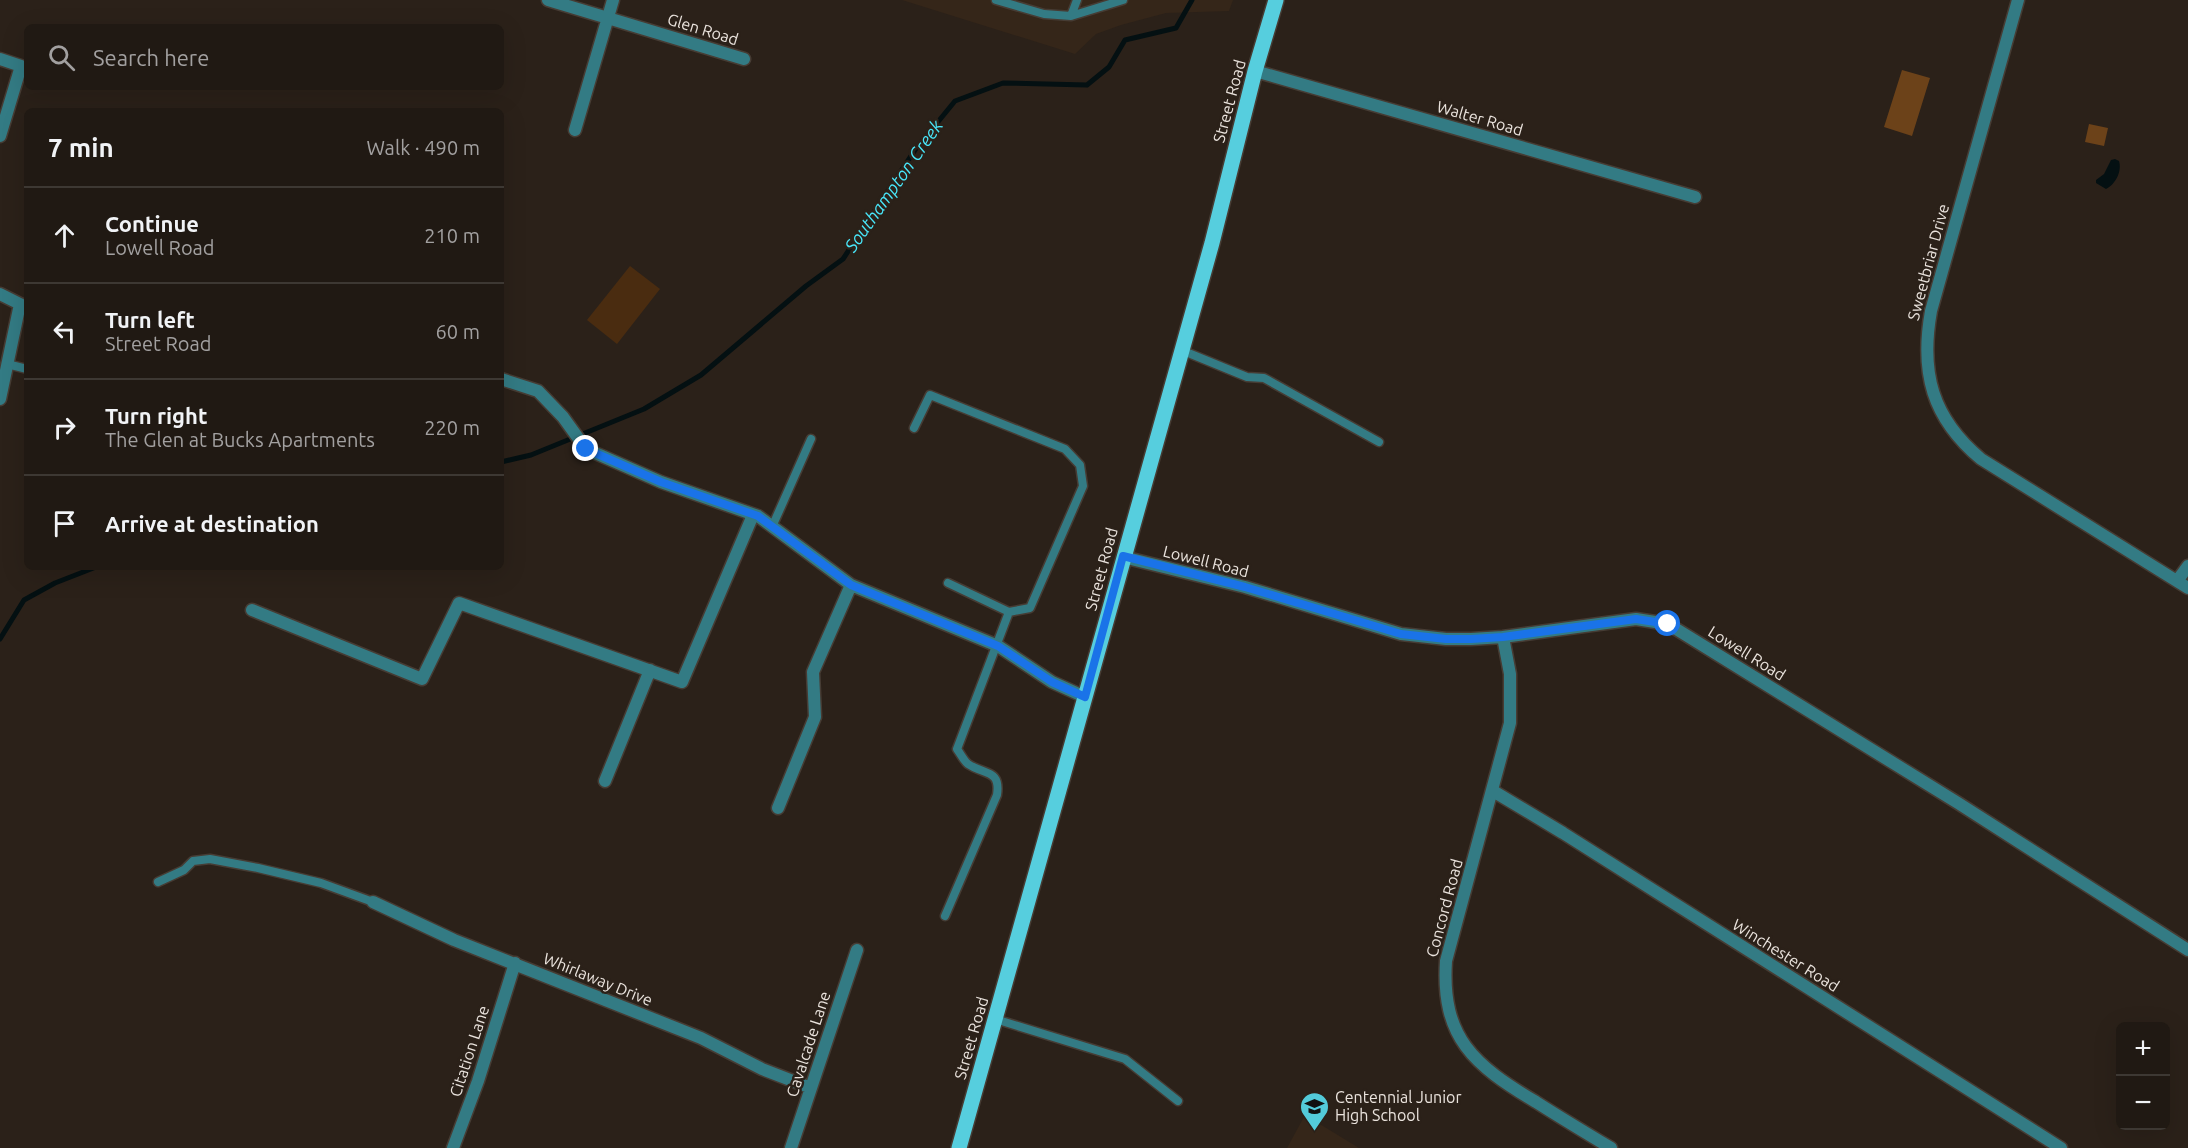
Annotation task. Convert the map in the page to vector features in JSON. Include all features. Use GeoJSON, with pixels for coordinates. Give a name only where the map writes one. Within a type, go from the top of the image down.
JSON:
{"type":"FeatureCollection","features":[{"type":"Feature","properties":{"kind":"main road","name":"Street Road"},"geometry":{"type":"LineString","coordinates":[[959,1148],[1212,243],[1255,72],[1276,0]]}},
{"type":"Feature","properties":{"kind":"street","name":"Glen Road"},"geometry":{"type":"LineString","coordinates":[[548,0],[744,59]]}},
{"type":"Feature","properties":{"kind":"street"},"geometry":{"type":"LineString","coordinates":[[575,130],[613,0]]}},
{"type":"Feature","properties":{"kind":"street","name":"Sweetbriar Drive"},"geometry":{"type":"LineString","coordinates":[[2018,0],[1931,311],[1927,332],[1927,360],[1932,392],[1943,416],[1955,434],[1981,459],[2188,588]]}},
{"type":"Feature","properties":{"kind":"street"},"geometry":{"type":"LineString","coordinates":[[0,59],[21,66],[0,136]]}},
{"type":"Feature","properties":{"kind":"street","name":"Walter Road"},"geometry":{"type":"LineString","coordinates":[[1255,72],[1695,197]]}},
{"type":"Feature","properties":{"kind":"street"},"geometry":{"type":"LineString","coordinates":[[0,294],[23,306],[0,399]]}},
{"type":"Feature","properties":{"kind":"street"},"geometry":{"type":"LineString","coordinates":[[504,380],[538,391],[563,417],[586,449],[661,482],[753,515],[851,585],[998,646],[1052,682],[1085,697]]}},
{"type":"Feature","properties":{"kind":"street"},"geometry":{"type":"LineString","coordinates":[[252,610],[422,679],[459,603],[682,682],[753,515]]}},
{"type":"Feature","properties":{"kind":"street","name":"Lowell Road"},"geometry":{"type":"LineString","coordinates":[[1123,556],[1245,587],[1401,634],[1446,639],[1503,637],[1636,619],[1668,624],[1937,790],[2188,950]]}},
{"type":"Feature","properties":{"kind":"street"},"geometry":{"type":"LineString","coordinates":[[2177,581],[2188,566]]}},
{"type":"Feature","properties":{"kind":"street"},"geometry":{"type":"LineString","coordinates":[[778,808],[815,717],[813,672],[851,585]]}},
{"type":"Feature","properties":{"kind":"street","name":"Concord Road"},"geometry":{"type":"LineString","coordinates":[[1503,637],[1510,674],[1510,723],[1446,961],[1444,986],[1450,1014],[1460,1038],[1475,1058],[1498,1079],[1611,1148]]}},
{"type":"Feature","properties":{"kind":"street"},"geometry":{"type":"LineString","coordinates":[[605,781],[650,670]]}},
{"type":"Feature","properties":{"kind":"street","name":"Winchester Road"},"geometry":{"type":"LineString","coordinates":[[1493,791],[1573,839],[2061,1148]]}},
{"type":"Feature","properties":{"kind":"street","name":"Whirlaway Drive"},"geometry":{"type":"LineString","coordinates":[[373,902],[454,940],[701,1038],[762,1069],[811,1088]]}},
{"type":"Feature","properties":{"kind":"street","name":"Cavalcade Lane"},"geometry":{"type":"LineString","coordinates":[[791,1148],[857,950]]}},
{"type":"Feature","properties":{"kind":"street","name":"Citation Lane"},"geometry":{"type":"LineString","coordinates":[[453,1148],[515,963]]}},
{"type":"Feature","properties":{"kind":"lane"},"geometry":{"type":"LineString","coordinates":[[996,0],[1044,14],[1071,16],[1124,0]]}},
{"type":"Feature","properties":{"kind":"lane"},"geometry":{"type":"LineString","coordinates":[[1071,16],[1077,0]]}},
{"type":"Feature","properties":{"kind":"lane"},"geometry":{"type":"LineString","coordinates":[[1181,350],[1246,376],[1264,378],[1379,442]]}},
{"type":"Feature","properties":{"kind":"lane"},"geometry":{"type":"LineString","coordinates":[[7,364],[24,368]]}},
{"type":"Feature","properties":{"kind":"lane"},"geometry":{"type":"LineString","coordinates":[[914,428],[930,395],[1065,449],[1080,465],[1083,486],[1030,608],[1010,612],[948,583]]}},
{"type":"Feature","properties":{"kind":"lane"},"geometry":{"type":"LineString","coordinates":[[771,527],[811,439]]}},
{"type":"Feature","properties":{"kind":"lane"},"geometry":{"type":"LineString","coordinates":[[945,916],[997,795],[999,785],[993,775],[967,764],[957,749],[1010,612]]}},
{"type":"Feature","properties":{"kind":"lane"},"geometry":{"type":"LineString","coordinates":[[158,882],[184,870],[193,861],[210,859],[258,867],[321,883],[373,902]]}},
{"type":"Feature","properties":{"kind":"lane"},"geometry":{"type":"LineString","coordinates":[[995,1019],[1125,1059],[1178,1101]]}},
{"type":"Feature","properties":{"kind":"shaded area"},"geometry":{"type":"Polygon","coordinates":[[[902,0],[1233,0],[1229,11],[1166,13],[1121,25],[1096,34],[1075,54],[902,0]]]}},
{"type":"Feature","properties":{"kind":"shaded area"},"geometry":{"type":"Polygon","coordinates":[[[2111,160],[2119,161],[2119,173],[2113,184],[2106,189],[2096,183],[2096,180],[2104,174],[2111,160]]]}},
{"type":"Feature","properties":{"kind":"shaded area"},"geometry":{"type":"Polygon","coordinates":[[[630,266],[660,289],[617,344],[587,320],[630,266]]]}},
{"type":"Feature","properties":{"kind":"shaded area","name":"Centennial Junior High School"},"geometry":{"type":"Polygon","coordinates":[[[1305,1115],[1359,1148],[1287,1148],[1305,1115]]]}},
{"type":"Feature","properties":{"kind":"building"},"geometry":{"type":"Polygon","coordinates":[[[1902,70],[1930,78],[1912,136],[1884,127],[1902,70]]]}},
{"type":"Feature","properties":{"kind":"building"},"geometry":{"type":"Polygon","coordinates":[[[2089,124],[2108,128],[2104,146],[2085,142],[2089,124]]]}},
{"type":"Feature","properties":{"kind":"waterway","name":"Southampton Creek"},"geometry":{"type":"LineString","coordinates":[[504,461],[531,455],[644,409],[701,375],[806,286],[843,259],[915,150],[955,101],[1003,83],[1087,85],[1109,67],[1125,40],[1176,28],[1192,0]]}},
{"type":"Feature","properties":{"kind":"waterway","name":"Southampton Creek"},"geometry":{"type":"LineString","coordinates":[[0,639],[24,600],[55,583],[88,570]]}},
{"type":"Feature","properties":{"kind":"place","name":"Centennial Junior High School"},"geometry":{"type":"Point","coordinates":[1314,1132]}},
{"type":"Feature","properties":{"kind":"route"},"geometry":{"type":"LineString","coordinates":[[586,449],[661,482],[758,516],[851,585],[998,646],[1052,682],[1085,697],[1123,556],[1245,587],[1401,634],[1471,639],[1503,637],[1636,619],[1668,624]]}}]}
